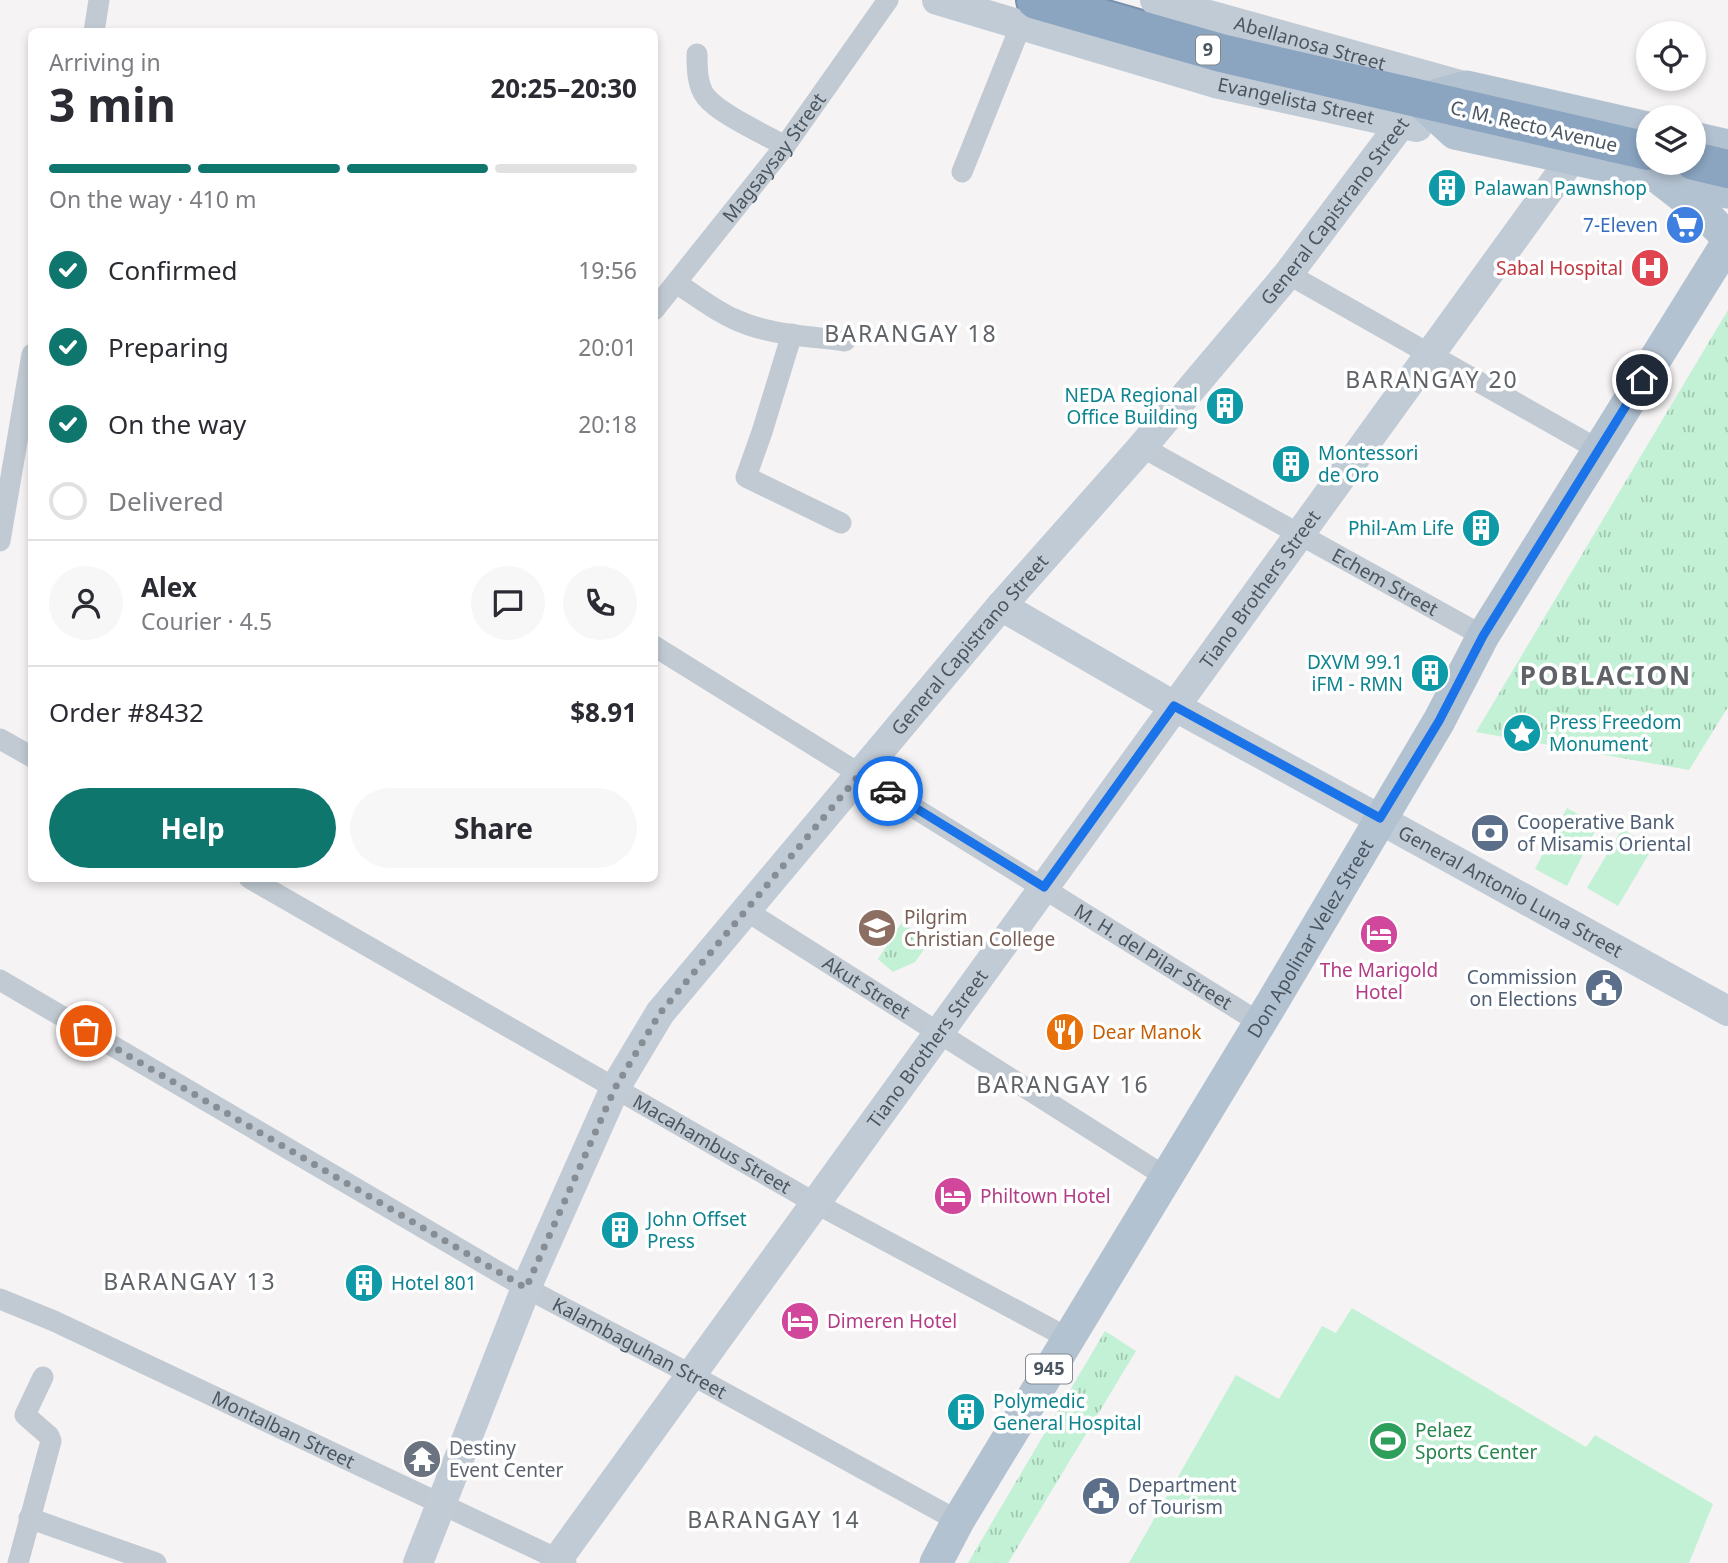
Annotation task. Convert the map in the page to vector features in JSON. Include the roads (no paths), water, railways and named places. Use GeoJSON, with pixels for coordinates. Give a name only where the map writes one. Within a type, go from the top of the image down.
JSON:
{"type":"FeatureCollection","features":[{"type":"Feature","properties":{"kind":"highway","name":"C. M. Recto Avenue"},"geometry":{"type":"LineString","coordinates":[[1028,13],[1221,53],[1411,112],[1636,150]]}},
{"type":"Feature","properties":{"kind":"highway"},"geometry":{"type":"LineString","coordinates":[[1706,164],[1728,169]]}},
{"type":"Feature","properties":{"kind":"main road","name":"C. M. Recto Avenue"},"geometry":{"type":"LineString","coordinates":[[1411,112],[1466,87],[1636,147]]}},
{"type":"Feature","properties":{"kind":"main road","name":"C. M. Recto Avenue"},"geometry":{"type":"LineString","coordinates":[[1411,112],[1455,133],[1572,158],[1636,153]]}},
{"type":"Feature","properties":{"kind":"main road"},"geometry":{"type":"LineString","coordinates":[[1706,141],[1728,146]]}},
{"type":"Feature","properties":{"kind":"main road"},"geometry":{"type":"LineString","coordinates":[[1670,175],[1728,240]]}},
{"type":"Feature","properties":{"kind":"main road","name":"C. M. Recto Avenue"},"geometry":{"type":"LineString","coordinates":[[1695,175],[1728,192]]}},
{"type":"Feature","properties":{"kind":"main road","name":"Don Apolinar Velez Street"},"geometry":{"type":"LineString","coordinates":[[936,1563],[958,1521],[1260,1023],[1439,721],[1483,636],[1728,240]]}},
{"type":"Feature","properties":{"kind":"street"},"geometry":{"type":"LineString","coordinates":[[95,28],[99,0]]}},
{"type":"Feature","properties":{"kind":"street","name":"Magsaysay Street"},"geometry":{"type":"LineString","coordinates":[[658,305],[785,146],[888,0]]}},
{"type":"Feature","properties":{"kind":"street"},"geometry":{"type":"LineString","coordinates":[[937,0],[1028,13],[962,172]]}},
{"type":"Feature","properties":{"kind":"street","name":"Abellanosa Street"},"geometry":{"type":"LineString","coordinates":[[1155,0],[1466,87]]}},
{"type":"Feature","properties":{"kind":"street"},"geometry":{"type":"LineString","coordinates":[[697,54],[697,70],[706,96],[738,120],[785,146]]}},
{"type":"Feature","properties":{"kind":"street","name":"General Capistrano Street"},"geometry":{"type":"LineString","coordinates":[[418,1563],[526,1288],[615,1088],[660,1013],[1001,606],[1142,447],[1288,274],[1411,112]]}},
{"type":"Feature","properties":{"kind":"street","name":"Tiano Brothers Street"},"geometry":{"type":"LineString","coordinates":[[559,1561],[690,1374],[1572,158]]}},
{"type":"Feature","properties":{"kind":"street"},"geometry":{"type":"LineString","coordinates":[[1288,274],[1599,450]]}},
{"type":"Feature","properties":{"kind":"street"},"geometry":{"type":"LineString","coordinates":[[676,283],[732,318],[755,327],[845,341]]}},
{"type":"Feature","properties":{"kind":"street"},"geometry":{"type":"LineString","coordinates":[[792,334],[746,477],[841,523]]}},
{"type":"Feature","properties":{"kind":"street"},"geometry":{"type":"LineString","coordinates":[[0,541],[28,377]]}},
{"type":"Feature","properties":{"kind":"street","name":"Echem Street"},"geometry":{"type":"LineString","coordinates":[[1142,447],[1483,636]]}},
{"type":"Feature","properties":{"kind":"street","name":"General Antonio Luna Street"},"geometry":{"type":"LineString","coordinates":[[1001,606],[1174,706],[1728,1011]]}},
{"type":"Feature","properties":{"kind":"street","name":"M. H. del Pilar Street"},"geometry":{"type":"LineString","coordinates":[[658,648],[1260,1023]]}},
{"type":"Feature","properties":{"kind":"street"},"geometry":{"type":"LineString","coordinates":[[0,739],[28,755]]}},
{"type":"Feature","properties":{"kind":"street","name":"Macahambus Street"},"geometry":{"type":"LineString","coordinates":[[279,887],[615,1088],[815,1203],[1068,1338]]}},
{"type":"Feature","properties":{"kind":"street","name":"Akut Street"},"geometry":{"type":"LineString","coordinates":[[744,910],[1166,1177]]}},
{"type":"Feature","properties":{"kind":"street","name":"Kalambaguhan Street"},"geometry":{"type":"LineString","coordinates":[[0,980],[526,1288],[690,1374],[958,1521]]}},
{"type":"Feature","properties":{"kind":"street","name":"Montalban Street"},"geometry":{"type":"LineString","coordinates":[[0,1299],[54,1321],[559,1561]]}},
{"type":"Feature","properties":{"kind":"street"},"geometry":{"type":"LineString","coordinates":[[18,1563],[51,1441],[49,1436],[25,1415],[43,1377]]}},
{"type":"Feature","properties":{"kind":"street"},"geometry":{"type":"LineString","coordinates":[[29,1518],[156,1563]]}},
{"type":"Feature","properties":{"kind":"place","name":"Palawan Pawnshop"},"geometry":{"type":"Point","coordinates":[1447,188]}},
{"type":"Feature","properties":{"kind":"place","name":"7-Eleven"},"geometry":{"type":"Point","coordinates":[1685,225]}},
{"type":"Feature","properties":{"kind":"place","name":"Sabal Hospital"},"geometry":{"type":"Point","coordinates":[1650,268]}},
{"type":"Feature","properties":{"kind":"place","name":"NEDA Regional Office Building"},"geometry":{"type":"Point","coordinates":[1225,406]}},
{"type":"Feature","properties":{"kind":"place","name":"Montessori de Oro"},"geometry":{"type":"Point","coordinates":[1291,464]}},
{"type":"Feature","properties":{"kind":"place","name":"Phil-Am Life"},"geometry":{"type":"Point","coordinates":[1481,528]}},
{"type":"Feature","properties":{"kind":"place","name":"DXVM 99.1 iFM - RMN"},"geometry":{"type":"Point","coordinates":[1430,673]}},
{"type":"Feature","properties":{"kind":"place","name":"Press Freedom Monument"},"geometry":{"type":"Point","coordinates":[1522,733]}},
{"type":"Feature","properties":{"kind":"place","name":"Cooperative Bank of Misamis Oriental"},"geometry":{"type":"Point","coordinates":[1490,833]}},
{"type":"Feature","properties":{"kind":"place","name":"Pilgrim Christian College"},"geometry":{"type":"Point","coordinates":[877,928]}},
{"type":"Feature","properties":{"kind":"place","name":"The Marigold Hotel"},"geometry":{"type":"Point","coordinates":[1379,934]}},
{"type":"Feature","properties":{"kind":"place","name":"Commission on Elections"},"geometry":{"type":"Point","coordinates":[1604,988]}},
{"type":"Feature","properties":{"kind":"place","name":"Dear Manok"},"geometry":{"type":"Point","coordinates":[1065,1032]}},
{"type":"Feature","properties":{"kind":"place","name":"Philtown Hotel"},"geometry":{"type":"Point","coordinates":[953,1196]}},
{"type":"Feature","properties":{"kind":"place","name":"John Offset Press"},"geometry":{"type":"Point","coordinates":[620,1230]}},
{"type":"Feature","properties":{"kind":"place","name":"Hotel 801"},"geometry":{"type":"Point","coordinates":[364,1283]}},
{"type":"Feature","properties":{"kind":"place","name":"Dimeren Hotel"},"geometry":{"type":"Point","coordinates":[800,1321]}},
{"type":"Feature","properties":{"kind":"place","name":"Polymedic General Hospital"},"geometry":{"type":"Point","coordinates":[966,1412]}},
{"type":"Feature","properties":{"kind":"place","name":"Pelaez Sports Center"},"geometry":{"type":"Point","coordinates":[1388,1441]}},
{"type":"Feature","properties":{"kind":"place","name":"Destiny Event Center"},"geometry":{"type":"Point","coordinates":[422,1459]}},
{"type":"Feature","properties":{"kind":"place","name":"Department of Tourism"},"geometry":{"type":"Point","coordinates":[1101,1496]}},
{"type":"Feature","properties":{"kind":"district","name":"BARANGAY 18"},"geometry":{"type":"Point","coordinates":[911,334]}},
{"type":"Feature","properties":{"kind":"district","name":"BARANGAY 20"},"geometry":{"type":"Point","coordinates":[1432,380]}},
{"type":"Feature","properties":{"kind":"district","name":"POBLACION"},"geometry":{"type":"Point","coordinates":[1606,676]}},
{"type":"Feature","properties":{"kind":"district","name":"BARANGAY 16"},"geometry":{"type":"Point","coordinates":[1063,1085]}},
{"type":"Feature","properties":{"kind":"district","name":"BARANGAY 13"},"geometry":{"type":"Point","coordinates":[190,1282]}},
{"type":"Feature","properties":{"kind":"district","name":"BARANGAY 14"},"geometry":{"type":"Point","coordinates":[774,1520]}}]}
